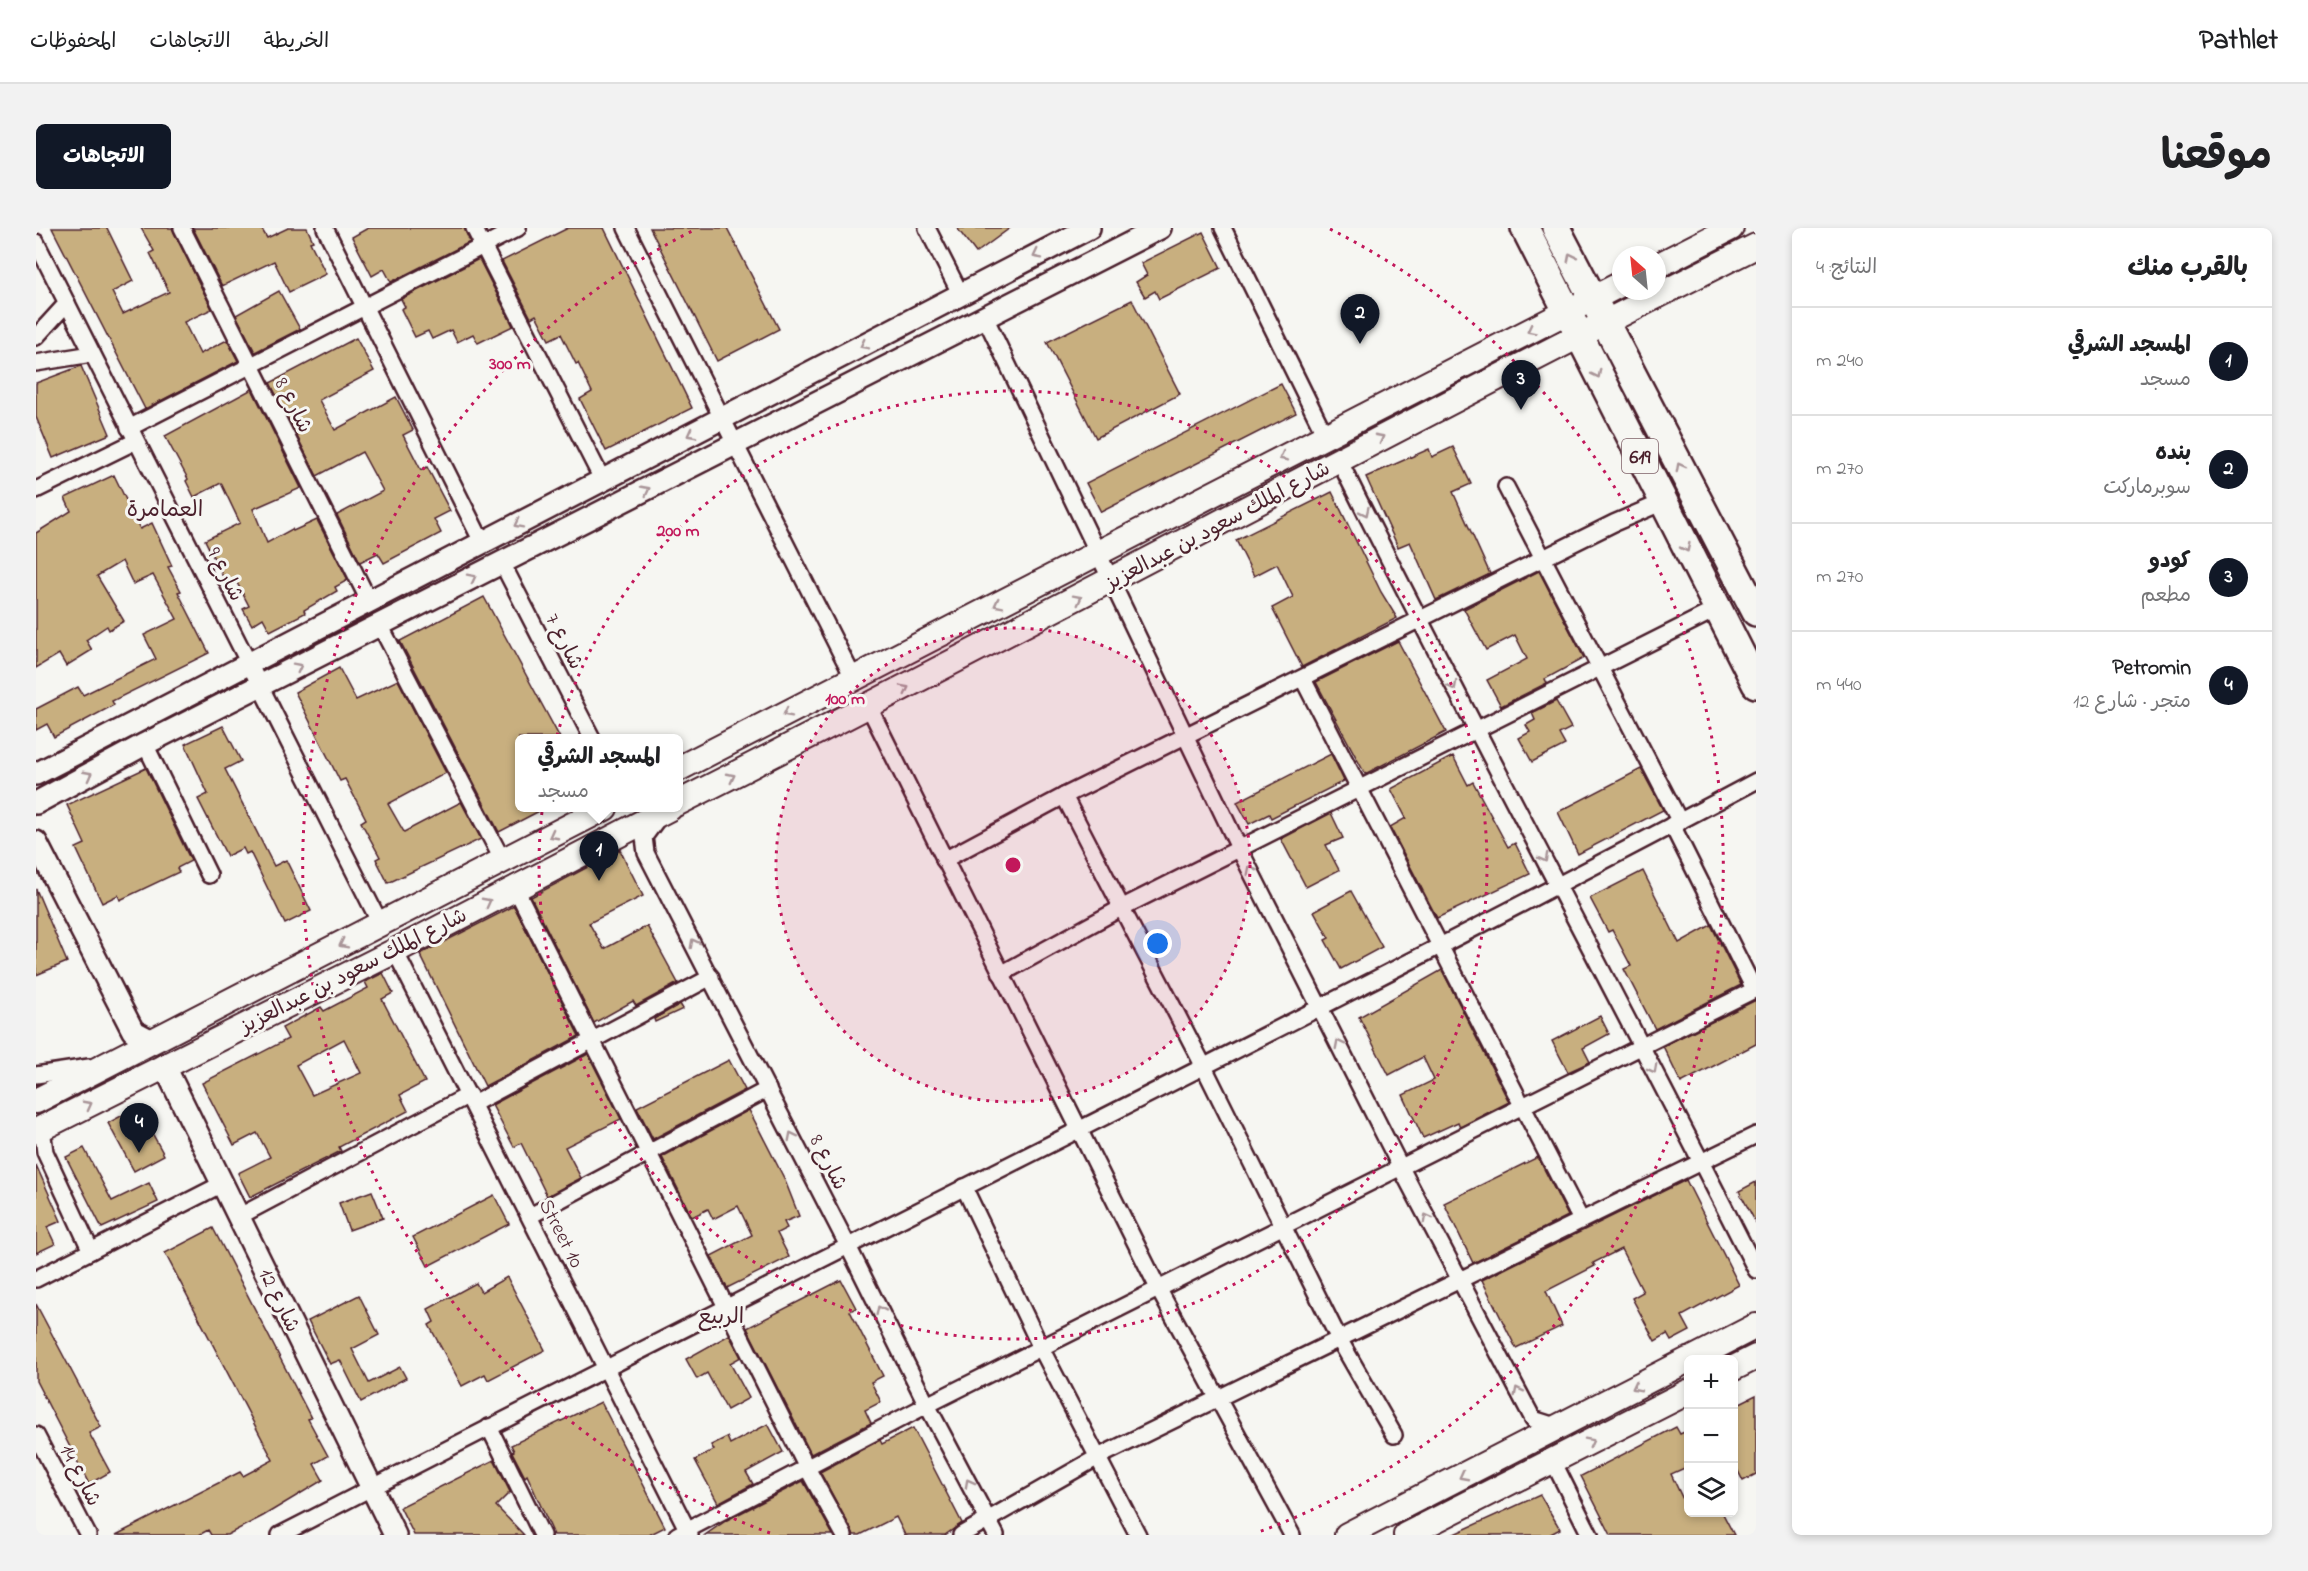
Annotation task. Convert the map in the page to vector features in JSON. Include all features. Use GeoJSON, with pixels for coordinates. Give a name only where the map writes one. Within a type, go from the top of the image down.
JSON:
{"type":"FeatureCollection","features":[{"type":"Feature","properties":{"kind":"highway","name":"619"},"geometry":{"type":"LineString","coordinates":[[1525,228],[1571,324],[1756,684]]}},
{"type":"Feature","properties":{"kind":"highway","name":"619"},"geometry":{"type":"LineString","coordinates":[[1556,228],[1756,612]]}},
{"type":"Feature","properties":{"kind":"main road"},"geometry":{"type":"LineString","coordinates":[[1666,261],[1716,232]]}},
{"type":"Feature","properties":{"kind":"main road","name":"شارع الملك سعود بن عبدالعزيز"},"geometry":{"type":"LineString","coordinates":[[683,801],[1110,582],[1339,460],[1598,310],[1756,246]]}},
{"type":"Feature","properties":{"kind":"main road","name":"شارع الملك سعود بن عبدالعزيز"},"geometry":{"type":"LineString","coordinates":[[1598,310],[1612,294]]}},
{"type":"Feature","properties":{"kind":"main road","name":"شارع الملك سعود بن عبدالعزيز"},"geometry":{"type":"LineString","coordinates":[[683,766],[1325,435],[1571,324]]}},
{"type":"Feature","properties":{"kind":"main road","name":"شارع الملك سعود بن عبدالعزيز"},"geometry":{"type":"LineString","coordinates":[[36,1101],[381,925],[596,812]]}},
{"type":"Feature","properties":{"kind":"main road","name":"شارع الملك سعود بن عبدالعزيز"},"geometry":{"type":"LineString","coordinates":[[39,1130],[164,1065],[395,951],[661,812]]}},
{"type":"Feature","properties":{"kind":"main road"},"geometry":{"type":"LineString","coordinates":[[1699,1355],[1756,1326]]}},
{"type":"Feature","properties":{"kind":"main road"},"geometry":{"type":"LineString","coordinates":[[1738,1366],[1756,1357]]}},
{"type":"Feature","properties":{"kind":"main road"},"geometry":{"type":"LineString","coordinates":[[1347,1535],[1684,1363]]}},
{"type":"Feature","properties":{"kind":"main road"},"geometry":{"type":"LineString","coordinates":[[1406,1535],[1684,1395]]}},
{"type":"Feature","properties":{"kind":"street","name":"شارع 8"},"geometry":{"type":"LineString","coordinates":[[182,228],[369,601]]}},
{"type":"Feature","properties":{"kind":"street"},"geometry":{"type":"LineString","coordinates":[[325,228],[482,542]]}},
{"type":"Feature","properties":{"kind":"street"},"geometry":{"type":"LineString","coordinates":[[474,228],[603,481]]}},
{"type":"Feature","properties":{"kind":"street"},"geometry":{"type":"LineString","coordinates":[[36,490],[251,366],[518,228]]}},
{"type":"Feature","properties":{"kind":"street"},"geometry":{"type":"LineString","coordinates":[[626,228],[854,679]]}},
{"type":"Feature","properties":{"kind":"street"},"geometry":{"type":"LineString","coordinates":[[927,228],[961,295]]}},
{"type":"Feature","properties":{"kind":"street"},"geometry":{"type":"LineString","coordinates":[[36,774],[1089,228]]}},
{"type":"Feature","properties":{"kind":"street"},"geometry":{"type":"LineString","coordinates":[[36,802],[145,744],[1160,228]]}},
{"type":"Feature","properties":{"kind":"street"},"geometry":{"type":"LineString","coordinates":[[1223,228],[1325,435]]}},
{"type":"Feature","properties":{"kind":"street","name":"شارع 9"},"geometry":{"type":"LineString","coordinates":[[36,242],[381,925]]}},
{"type":"Feature","properties":{"kind":"street"},"geometry":{"type":"LineString","coordinates":[[36,337],[67,303]]}},
{"type":"Feature","properties":{"kind":"street"},"geometry":{"type":"LineString","coordinates":[[985,317],[1185,738],[1401,1168],[1533,1419],[1558,1427]]}},
{"type":"Feature","properties":{"kind":"street"},"geometry":{"type":"LineString","coordinates":[[36,363],[92,354]]}},
{"type":"Feature","properties":{"kind":"street"},"geometry":{"type":"LineString","coordinates":[[1339,460],[1419,621],[1559,886],[1756,1270]]}},
{"type":"Feature","properties":{"kind":"street"},"geometry":{"type":"LineString","coordinates":[[685,1533],[806,1466],[1755,989],[1600,667],[1506,487]]}},
{"type":"Feature","properties":{"kind":"street"},"geometry":{"type":"LineString","coordinates":[[944,860],[1064,796],[1185,738],[1614,523],[1663,502]]}},
{"type":"Feature","properties":{"kind":"street","name":"شارع 7"},"geometry":{"type":"LineString","coordinates":[[502,563],[590,734]]}},
{"type":"Feature","properties":{"kind":"street"},"geometry":{"type":"LineString","coordinates":[[1001,974],[1121,908],[1717,609]]}},
{"type":"Feature","properties":{"kind":"street"},"geometry":{"type":"LineString","coordinates":[[380,625],[503,861]]}},
{"type":"Feature","properties":{"kind":"street"},"geometry":{"type":"LineString","coordinates":[[1303,679],[1581,1220]]}},
{"type":"Feature","properties":{"kind":"street"},"geometry":{"type":"LineString","coordinates":[[869,707],[1159,1290],[1292,1534]]}},
{"type":"Feature","properties":{"kind":"street"},"geometry":{"type":"LineString","coordinates":[[145,744],[208,875]]}},
{"type":"Feature","properties":{"kind":"street"},"geometry":{"type":"LineString","coordinates":[[280,1535],[726,1306],[1559,886],[1756,781]]}},
{"type":"Feature","properties":{"kind":"street"},"geometry":{"type":"LineString","coordinates":[[1064,796],[1203,1065],[1339,1339],[1394,1435]]}},
{"type":"Feature","properties":{"kind":"street","name":"شارع 8"},"geometry":{"type":"LineString","coordinates":[[666,812],[644,837],[646,853],[711,976],[927,1405],[993,1528]]}},
{"type":"Feature","properties":{"kind":"street"},"geometry":{"type":"LineString","coordinates":[[39,855],[133,1031],[152,1041]]}},
{"type":"Feature","properties":{"kind":"street"},"geometry":{"type":"LineString","coordinates":[[515,887],[806,1466],[844,1535]]}},
{"type":"Feature","properties":{"kind":"street","name":"Street 10"},"geometry":{"type":"LineString","coordinates":[[395,951],[606,1367],[685,1533]]}},
{"type":"Feature","properties":{"kind":"street"},"geometry":{"type":"LineString","coordinates":[[238,1216],[593,1040],[711,976]]}},
{"type":"Feature","properties":{"kind":"street"},"geometry":{"type":"LineString","coordinates":[[36,1075],[110,1064]]}},
{"type":"Feature","properties":{"kind":"street","name":"شارع 12"},"geometry":{"type":"LineString","coordinates":[[164,1065],[395,1535]]}},
{"type":"Feature","properties":{"kind":"street"},"geometry":{"type":"LineString","coordinates":[[530,1216],[768,1089]]}},
{"type":"Feature","properties":{"kind":"street"},"geometry":{"type":"LineString","coordinates":[[39,1130],[45,1152],[91,1251]]}},
{"type":"Feature","properties":{"kind":"street"},"geometry":{"type":"LineString","coordinates":[[961,1535],[993,1528],[1098,1457],[1756,1135]]}},
{"type":"Feature","properties":{"kind":"street"},"geometry":{"type":"LineString","coordinates":[[36,1279],[222,1184]]}},
{"type":"Feature","properties":{"kind":"street"},"geometry":{"type":"LineString","coordinates":[[964,1187],[1041,1348],[1138,1535]]}},
{"type":"Feature","properties":{"kind":"street"},"geometry":{"type":"LineString","coordinates":[[489,1427],[542,1535]]}},
{"type":"Feature","properties":{"kind":"street","name":"شارع 14"},"geometry":{"type":"LineString","coordinates":[[36,1434],[43,1465],[88,1535]]}},
{"type":"Feature","properties":{"kind":"street"},"geometry":{"type":"LineString","coordinates":[[1553,1461],[1590,1535]]}},
{"type":"Feature","properties":{"kind":"building"},"geometry":{"type":"Polygon","coordinates":[[[52,228],[107,228],[133,281],[112,292],[123,314],[169,292],[150,253],[154,251],[141,228],[172,228],[212,309],[184,322],[200,354],[227,340],[238,361],[145,409],[52,228]]]}},
{"type":"Feature","properties":{"kind":"building"},"geometry":{"type":"Polygon","coordinates":[[[193,228],[261,228],[267,238],[288,228],[307,228],[313,241],[310,242],[326,274],[289,292],[274,261],[222,286],[193,228]]]}},
{"type":"Feature","properties":{"kind":"building"},"geometry":{"type":"Polygon","coordinates":[[[368,228],[464,228],[470,242],[391,282],[384,269],[372,276],[352,237],[368,228]]]}},
{"type":"Feature","properties":{"kind":"building"},"geometry":{"type":"Polygon","coordinates":[[[568,228],[604,228],[692,408],[606,451],[580,399],[592,392],[578,363],[576,364],[561,334],[549,340],[536,315],[531,318],[502,261],[568,228]]]}},
{"type":"Feature","properties":{"kind":"building"},"geometry":{"type":"Polygon","coordinates":[[[650,228],[727,228],[779,329],[717,361],[650,228]]]}},
{"type":"Feature","properties":{"kind":"building"},"geometry":{"type":"Polygon","coordinates":[[[957,228],[1010,228],[976,253],[957,228]]]}},
{"type":"Feature","properties":{"kind":"building"},"geometry":{"type":"Polygon","coordinates":[[[1203,232],[1221,268],[1159,299],[1155,291],[1145,297],[1136,282],[1147,275],[1141,263],[1203,232]]]}},
{"type":"Feature","properties":{"kind":"building"},"geometry":{"type":"Polygon","coordinates":[[[479,259],[513,326],[478,343],[473,334],[457,342],[451,330],[432,339],[428,331],[415,337],[401,309],[405,307],[401,299],[479,259]]]}},
{"type":"Feature","properties":{"kind":"building"},"geometry":{"type":"Polygon","coordinates":[[[279,291],[300,329],[255,352],[236,315],[279,291]]]}},
{"type":"Feature","properties":{"kind":"building"},"geometry":{"type":"Polygon","coordinates":[[[1132,300],[1180,394],[1096,438],[1047,342],[1132,300]]]}},
{"type":"Feature","properties":{"kind":"building"},"geometry":{"type":"Polygon","coordinates":[[[356,338],[374,371],[319,400],[335,430],[396,397],[413,430],[403,435],[421,470],[427,467],[450,511],[434,519],[441,533],[384,563],[378,553],[360,562],[337,515],[383,491],[362,452],[317,476],[270,383],[356,338]]]}},
{"type":"Feature","properties":{"kind":"building"},"geometry":{"type":"Polygon","coordinates":[[[81,366],[110,434],[53,458],[36,417],[36,383],[81,366]]]}},
{"type":"Feature","properties":{"kind":"building"},"geometry":{"type":"Polygon","coordinates":[[[1281,384],[1296,413],[1101,512],[1086,483],[1281,384]]]}},
{"type":"Feature","properties":{"kind":"building"},"geometry":{"type":"Polygon","coordinates":[[[252,389],[301,488],[253,509],[267,543],[292,529],[293,531],[317,520],[348,580],[335,587],[337,591],[304,610],[305,613],[270,631],[263,618],[252,625],[243,609],[249,606],[235,579],[226,583],[205,540],[240,523],[221,483],[194,497],[186,481],[188,479],[165,436],[252,389]]]}},
{"type":"Feature","properties":{"kind":"building"},"geometry":{"type":"Polygon","coordinates":[[[1453,447],[1471,484],[1453,492],[1490,574],[1436,600],[1410,542],[1398,547],[1366,477],[1429,449],[1432,457],[1453,447]]]}},
{"type":"Feature","properties":{"kind":"building"},"geometry":{"type":"Polygon","coordinates":[[[114,475],[140,529],[152,523],[172,566],[168,567],[181,591],[178,592],[209,653],[112,701],[114,705],[54,737],[47,724],[36,730],[36,709],[78,687],[83,695],[156,659],[144,635],[177,619],[153,575],[133,584],[122,561],[97,576],[124,621],[109,630],[107,626],[86,640],[92,650],[66,666],[59,654],[36,668],[36,533],[71,511],[65,498],[114,475]]]}},
{"type":"Feature","properties":{"kind":"building"},"geometry":{"type":"Polygon","coordinates":[[[1332,492],[1381,592],[1397,618],[1302,667],[1272,608],[1293,597],[1277,564],[1254,576],[1236,540],[1332,492]]]}},
{"type":"Feature","properties":{"kind":"building"},"geometry":{"type":"Polygon","coordinates":[[[1539,571],[1584,658],[1545,679],[1547,683],[1501,706],[1487,680],[1527,659],[1515,635],[1486,650],[1464,609],[1539,571]]]}},
{"type":"Feature","properties":{"kind":"building"},"geometry":{"type":"Polygon","coordinates":[[[484,597],[558,734],[515,734],[515,812],[537,812],[499,832],[400,641],[484,597]]]}},
{"type":"Feature","properties":{"kind":"building"},"geometry":{"type":"Polygon","coordinates":[[[1398,641],[1446,732],[1365,774],[1316,682],[1398,641]]]}},
{"type":"Feature","properties":{"kind":"building"},"geometry":{"type":"Polygon","coordinates":[[[339,668],[356,700],[398,680],[446,773],[388,804],[404,832],[461,802],[481,839],[388,883],[376,859],[380,857],[361,822],[366,819],[345,779],[340,781],[295,692],[339,668]]]}},
{"type":"Feature","properties":{"kind":"building"},"geometry":{"type":"Polygon","coordinates":[[[1556,701],[1571,728],[1559,734],[1565,745],[1532,762],[1519,738],[1530,732],[1526,725],[1535,720],[1532,713],[1556,701]]]}},
{"type":"Feature","properties":{"kind":"building"},"geometry":{"type":"Polygon","coordinates":[[[223,726],[241,761],[225,769],[274,866],[286,860],[311,911],[285,924],[250,852],[246,854],[243,848],[227,856],[198,799],[208,794],[185,744],[223,726]]]}},
{"type":"Feature","properties":{"kind":"building"},"geometry":{"type":"Polygon","coordinates":[[[1331,754],[1344,781],[1271,818],[1269,814],[1249,824],[1237,802],[1331,754]]]}},
{"type":"Feature","properties":{"kind":"building"},"geometry":{"type":"Polygon","coordinates":[[[1453,756],[1468,785],[1473,782],[1508,847],[1515,843],[1530,874],[1437,918],[1390,827],[1406,818],[1391,789],[1453,756]]]}},
{"type":"Feature","properties":{"kind":"building"},"geometry":{"type":"Polygon","coordinates":[[[146,768],[191,861],[177,868],[179,872],[120,900],[118,895],[102,903],[76,848],[85,844],[67,805],[146,768]]]}},
{"type":"Feature","properties":{"kind":"building"},"geometry":{"type":"Polygon","coordinates":[[[1641,769],[1663,810],[1578,854],[1558,812],[1641,769]]]}},
{"type":"Feature","properties":{"kind":"building"},"geometry":{"type":"Polygon","coordinates":[[[1331,813],[1343,838],[1326,845],[1339,870],[1306,887],[1281,839],[1331,813]]]}},
{"type":"Feature","properties":{"kind":"building"},"geometry":{"type":"Polygon","coordinates":[[[620,850],[643,896],[589,923],[604,949],[647,926],[678,983],[636,1006],[633,1001],[594,1023],[531,897],[620,850]]]}},
{"type":"Feature","properties":{"kind":"building"},"geometry":{"type":"Polygon","coordinates":[[[1643,871],[1679,943],[1711,925],[1741,985],[1655,1029],[1624,969],[1631,966],[1612,930],[1608,932],[1590,898],[1643,871]]]}},
{"type":"Feature","properties":{"kind":"building"},"geometry":{"type":"Polygon","coordinates":[[[36,889],[67,962],[36,975],[36,889]]]}},
{"type":"Feature","properties":{"kind":"building"},"geometry":{"type":"Polygon","coordinates":[[[1351,891],[1382,947],[1341,969],[1325,940],[1329,938],[1314,911],[1351,891]]]}},
{"type":"Feature","properties":{"kind":"building"},"geometry":{"type":"Polygon","coordinates":[[[514,906],[579,1036],[485,1086],[420,954],[514,906]]]}},
{"type":"Feature","properties":{"kind":"building"},"geometry":{"type":"Polygon","coordinates":[[[1442,970],[1509,1102],[1460,1127],[1458,1122],[1423,1138],[1403,1095],[1434,1080],[1423,1057],[1389,1075],[1359,1017],[1442,970]]]}},
{"type":"Feature","properties":{"kind":"building"},"geometry":{"type":"Polygon","coordinates":[[[383,973],[393,993],[382,999],[425,1082],[400,1095],[408,1111],[339,1147],[341,1151],[250,1197],[238,1173],[270,1157],[257,1133],[234,1145],[202,1083],[288,1039],[282,1028],[321,1007],[324,1011],[368,988],[365,982],[383,973]],[[344,1039],[296,1065],[312,1095],[361,1073],[344,1039]]]}},
{"type":"Feature","properties":{"kind":"building"},"geometry":{"type":"Polygon","coordinates":[[[1756,1000],[1756,1044],[1681,1083],[1663,1046],[1756,1000]]]}},
{"type":"Feature","properties":{"kind":"building"},"geometry":{"type":"Polygon","coordinates":[[[680,1004],[683,1009],[655,1022],[654,1019],[680,1004]]]}},
{"type":"Feature","properties":{"kind":"building"},"geometry":{"type":"Polygon","coordinates":[[[1600,1016],[1609,1034],[1583,1048],[1590,1062],[1568,1072],[1552,1041],[1600,1016]]]}},
{"type":"Feature","properties":{"kind":"building"},"geometry":{"type":"Polygon","coordinates":[[[588,1054],[621,1119],[565,1147],[581,1178],[547,1196],[521,1143],[514,1147],[492,1105],[588,1054]]]}},
{"type":"Feature","properties":{"kind":"building"},"geometry":{"type":"Polygon","coordinates":[[[729,1060],[745,1090],[653,1139],[637,1107],[729,1060]]]}},
{"type":"Feature","properties":{"kind":"building"},"geometry":{"type":"Polygon","coordinates":[[[138,1107],[164,1155],[134,1171],[108,1123],[138,1107]]]}},
{"type":"Feature","properties":{"kind":"building"},"geometry":{"type":"Polygon","coordinates":[[[749,1110],[784,1178],[799,1216],[784,1222],[787,1228],[777,1233],[789,1257],[727,1288],[711,1256],[752,1235],[738,1206],[713,1219],[708,1209],[692,1217],[662,1157],[749,1110]]]}},
{"type":"Feature","properties":{"kind":"building"},"geometry":{"type":"Polygon","coordinates":[[[84,1148],[112,1201],[149,1183],[158,1202],[102,1228],[66,1157],[84,1148]]]}},
{"type":"Feature","properties":{"kind":"building"},"geometry":{"type":"Polygon","coordinates":[[[1538,1157],[1568,1216],[1473,1263],[1444,1203],[1538,1157]]]}},
{"type":"Feature","properties":{"kind":"building"},"geometry":{"type":"Polygon","coordinates":[[[36,1165],[61,1221],[47,1227],[55,1244],[36,1253],[36,1165]]]}},
{"type":"Feature","properties":{"kind":"building"},"geometry":{"type":"Polygon","coordinates":[[[1686,1180],[1739,1285],[1682,1316],[1690,1331],[1671,1341],[1667,1334],[1655,1341],[1632,1298],[1643,1292],[1621,1249],[1593,1263],[1595,1266],[1546,1291],[1562,1326],[1516,1348],[1482,1280],[1686,1180]]]}},
{"type":"Feature","properties":{"kind":"building"},"geometry":{"type":"Polygon","coordinates":[[[1756,1182],[1756,1223],[1739,1191],[1756,1182]]]}},
{"type":"Feature","properties":{"kind":"building"},"geometry":{"type":"Polygon","coordinates":[[[372,1191],[383,1218],[349,1230],[339,1203],[372,1191]]]}},
{"type":"Feature","properties":{"kind":"building"},"geometry":{"type":"Polygon","coordinates":[[[494,1195],[509,1224],[428,1266],[413,1237],[494,1195]]]}},
{"type":"Feature","properties":{"kind":"building"},"geometry":{"type":"Polygon","coordinates":[[[213,1228],[311,1418],[308,1419],[328,1456],[314,1464],[323,1480],[227,1535],[211,1535],[208,1530],[199,1535],[116,1535],[240,1472],[243,1476],[273,1460],[165,1253],[213,1228]]]}},
{"type":"Feature","properties":{"kind":"building"},"geometry":{"type":"Polygon","coordinates":[[[507,1277],[545,1350],[488,1380],[485,1374],[462,1386],[429,1325],[434,1322],[428,1309],[476,1283],[481,1292],[507,1277]]]}},
{"type":"Feature","properties":{"kind":"building"},"geometry":{"type":"Polygon","coordinates":[[[841,1280],[856,1308],[850,1311],[883,1376],[871,1382],[881,1402],[865,1410],[871,1423],[811,1454],[747,1328],[841,1280]]]}},
{"type":"Feature","properties":{"kind":"building"},"geometry":{"type":"Polygon","coordinates":[[[359,1295],[379,1335],[352,1349],[369,1383],[400,1367],[406,1378],[361,1402],[340,1360],[330,1364],[308,1321],[359,1295]]]}},
{"type":"Feature","properties":{"kind":"building"},"geometry":{"type":"Polygon","coordinates":[[[36,1304],[101,1427],[89,1433],[110,1472],[89,1484],[36,1381],[36,1304]]]}},
{"type":"Feature","properties":{"kind":"building"},"geometry":{"type":"Polygon","coordinates":[[[729,1335],[741,1357],[730,1363],[749,1398],[727,1410],[707,1373],[697,1379],[686,1359],[729,1335]]]}},
{"type":"Feature","properties":{"kind":"building"},"geometry":{"type":"Polygon","coordinates":[[[1756,1395],[1756,1474],[1743,1481],[1738,1471],[1738,1404],[1756,1395]]]}},
{"type":"Feature","properties":{"kind":"building"},"geometry":{"type":"Polygon","coordinates":[[[601,1402],[665,1527],[649,1535],[554,1535],[527,1475],[525,1477],[512,1452],[514,1451],[511,1445],[601,1402]]]}},
{"type":"Feature","properties":{"kind":"building"},"geometry":{"type":"Polygon","coordinates":[[[768,1424],[783,1452],[746,1472],[753,1484],[718,1503],[695,1460],[714,1450],[711,1445],[727,1437],[730,1444],[768,1424]]]}},
{"type":"Feature","properties":{"kind":"building"},"geometry":{"type":"Polygon","coordinates":[[[1676,1427],[1680,1434],[1684,1432],[1684,1468],[1671,1474],[1684,1501],[1684,1517],[1725,1517],[1734,1535],[1611,1535],[1581,1476],[1676,1427]]]}},
{"type":"Feature","properties":{"kind":"building"},"geometry":{"type":"Polygon","coordinates":[[[913,1428],[962,1523],[945,1535],[905,1535],[896,1517],[860,1535],[854,1535],[820,1472],[880,1440],[882,1444],[913,1428]]]}},
{"type":"Feature","properties":{"kind":"building"},"geometry":{"type":"Polygon","coordinates":[[[494,1460],[510,1492],[496,1506],[524,1535],[414,1535],[400,1507],[494,1460]]]}},
{"type":"Feature","properties":{"kind":"building"},"geometry":{"type":"Polygon","coordinates":[[[803,1481],[833,1535],[705,1535],[727,1520],[803,1481]]]}},
{"type":"Feature","properties":{"kind":"building"},"geometry":{"type":"Polygon","coordinates":[[[1540,1495],[1560,1529],[1549,1535],[1452,1535],[1540,1495]]]}},
{"type":"Feature","properties":{"kind":"place","name":"بنده"},"geometry":{"type":"Point","coordinates":[1360,344]}},
{"type":"Feature","properties":{"kind":"place","name":"كودو"},"geometry":{"type":"Point","coordinates":[1521,410]}},
{"type":"Feature","properties":{"kind":"place","name":"المسجد الشرقي"},"geometry":{"type":"Point","coordinates":[599,881]}},
{"type":"Feature","properties":{"kind":"place","name":"Petromin"},"geometry":{"type":"Point","coordinates":[139,1153]}},
{"type":"Feature","properties":{"kind":"district","name":"العمامرة"},"geometry":{"type":"Point","coordinates":[165,508]}},
{"type":"Feature","properties":{"kind":"district","name":"الربيع"},"geometry":{"type":"Point","coordinates":[721,1315]}}]}
